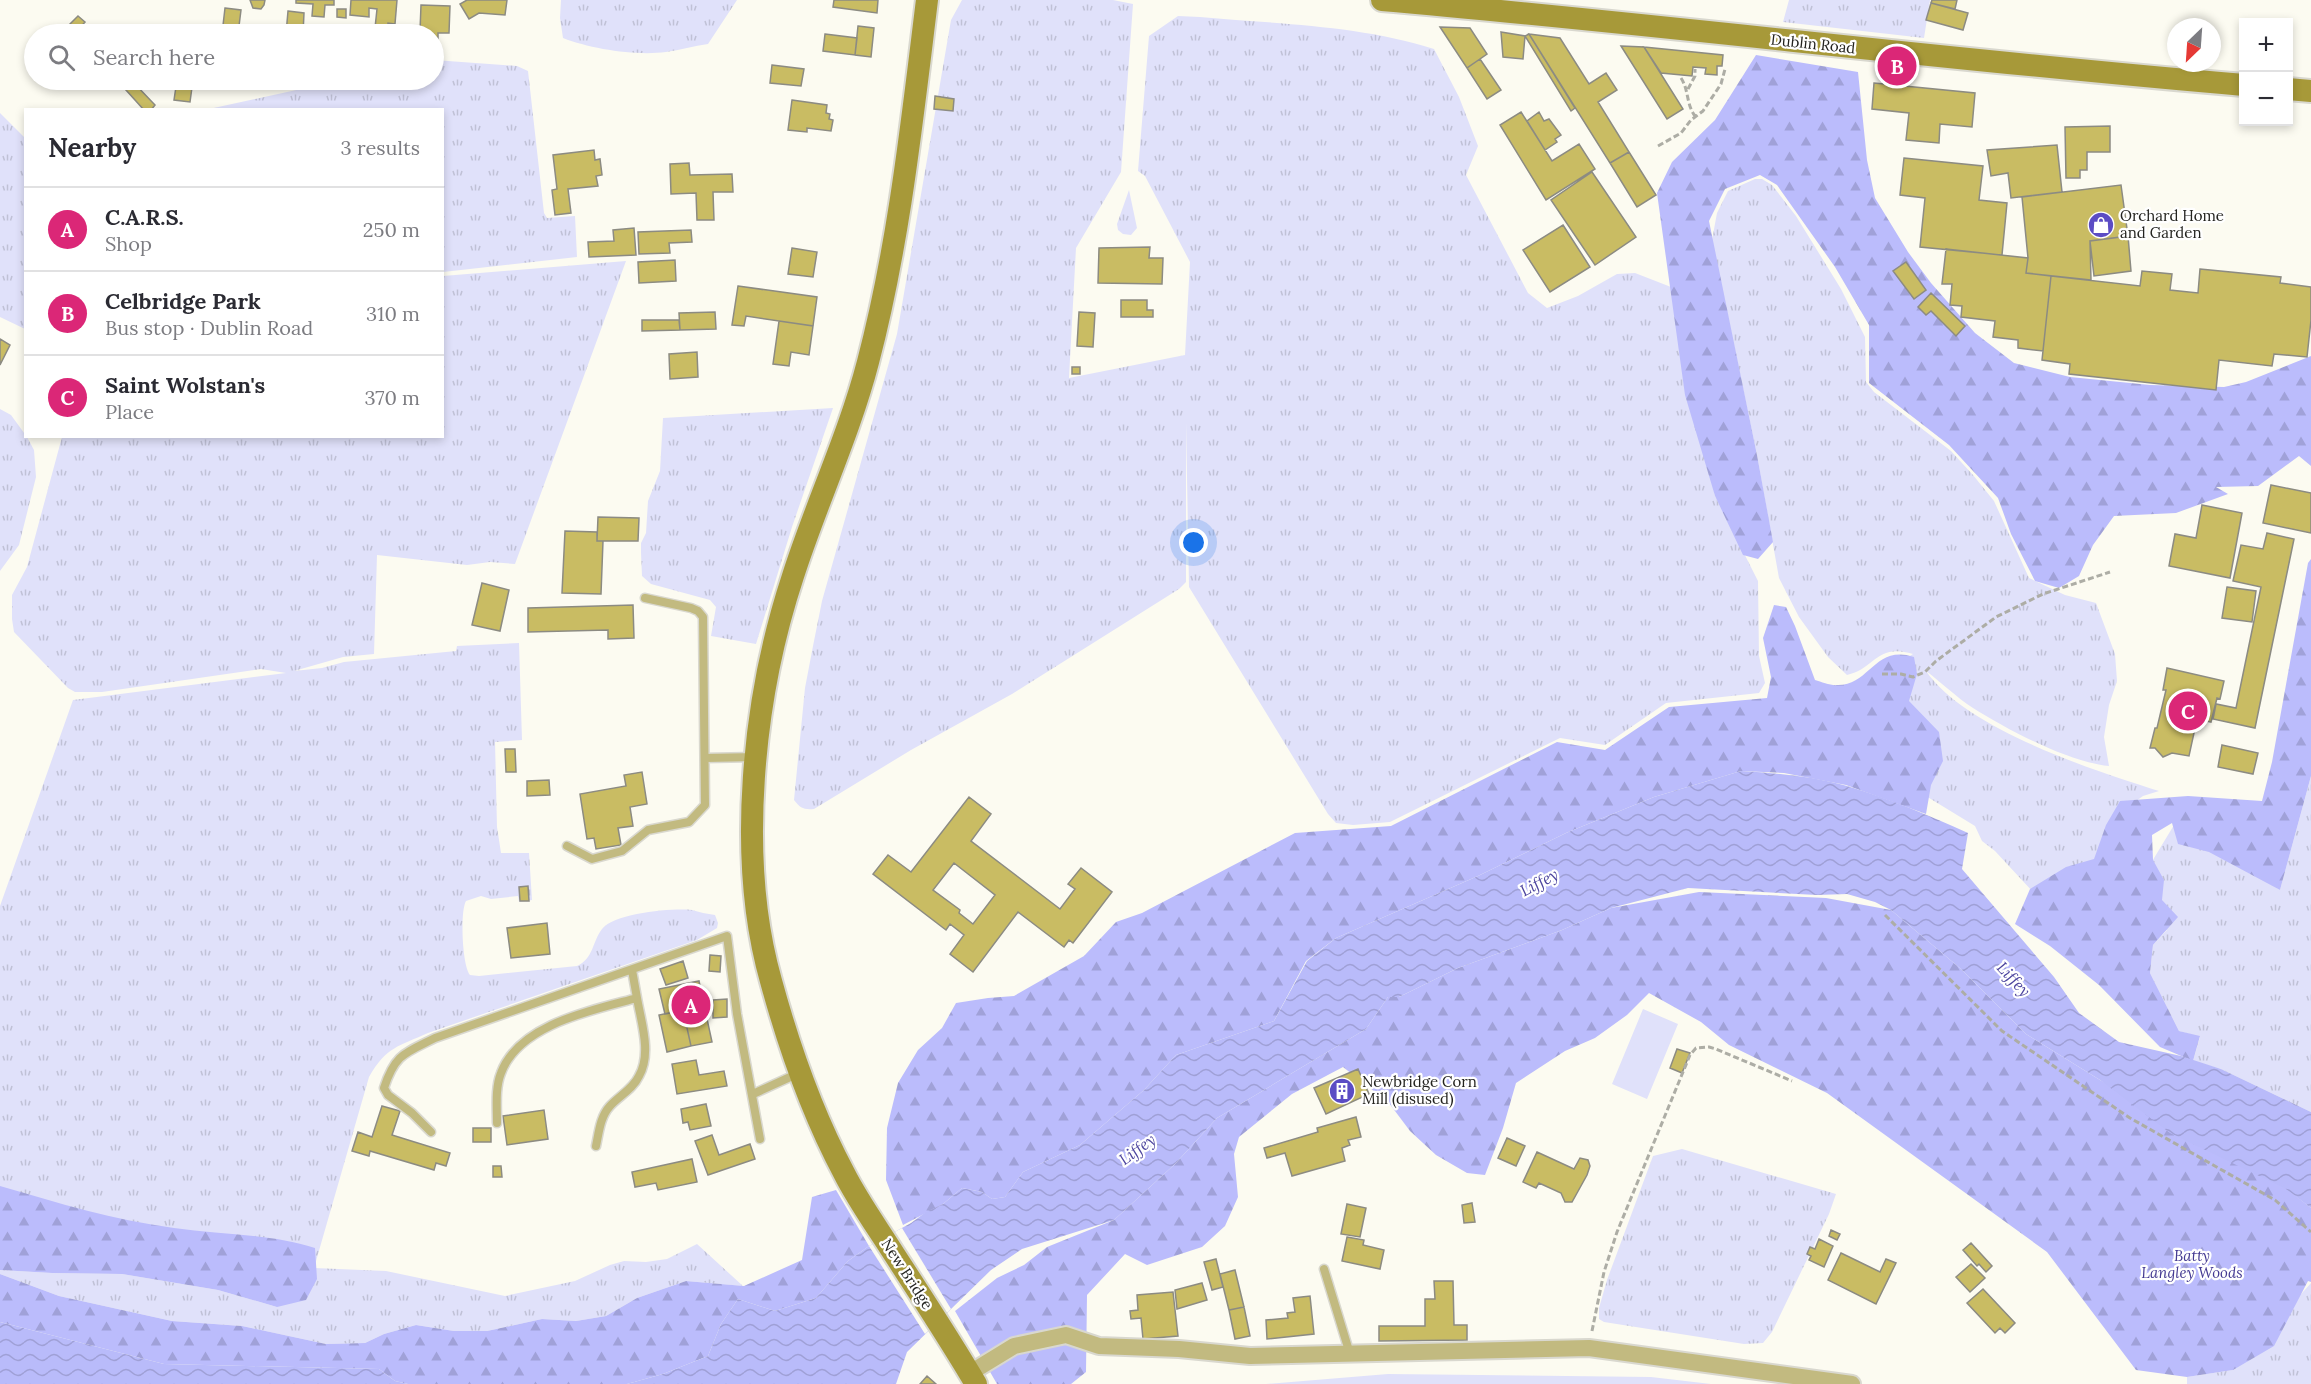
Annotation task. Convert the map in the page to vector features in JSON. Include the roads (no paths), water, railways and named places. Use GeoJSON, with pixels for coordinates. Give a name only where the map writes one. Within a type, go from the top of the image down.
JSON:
{"type":"FeatureCollection","features":[{"type":"Feature","properties":{"kind":"main road","name":"New Bridge"},"geometry":{"type":"LineString","coordinates":[[927,0],[897,221],[872,348],[839,455],[792,578],[767,677],[761,707],[756,757],[753,838],[758,919],[771,981],[801,1072],[829,1143],[866,1210],[973,1378]]}},
{"type":"Feature","properties":{"kind":"main road","name":"Dublin Road"},"geometry":{"type":"LineString","coordinates":[[1382,0],[2239,85]]}},
{"type":"Feature","properties":{"kind":"main road"},"geometry":{"type":"LineString","coordinates":[[2293,89],[2311,91]]}},
{"type":"Feature","properties":{"kind":"street"},"geometry":{"type":"LineString","coordinates":[[973,1378],[1014,1346],[1066,1335],[1100,1346],[1179,1349],[1250,1356],[1589,1348],[1852,1384]]}},
{"type":"Feature","properties":{"kind":"lane"},"geometry":{"type":"LineString","coordinates":[[567,846],[592,859],[622,851],[648,830],[689,822],[705,805],[704,617],[691,608],[645,598]]}},
{"type":"Feature","properties":{"kind":"lane"},"geometry":{"type":"LineString","coordinates":[[705,758],[756,757]]}},
{"type":"Feature","properties":{"kind":"lane"},"geometry":{"type":"LineString","coordinates":[[431,1132],[412,1113],[388,1095],[384,1088],[391,1066],[406,1053],[435,1038],[727,936],[737,1014],[760,1138]]}},
{"type":"Feature","properties":{"kind":"lane"},"geometry":{"type":"LineString","coordinates":[[596,1146],[603,1116],[640,1076],[645,1043],[632,970]]}},
{"type":"Feature","properties":{"kind":"lane"},"geometry":{"type":"LineString","coordinates":[[497,1123],[498,1083],[501,1073],[520,1044],[569,1018],[637,998]]}},
{"type":"Feature","properties":{"kind":"lane"},"geometry":{"type":"LineString","coordinates":[[753,1094],[801,1072]]}},
{"type":"Feature","properties":{"kind":"lane"},"geometry":{"type":"LineString","coordinates":[[1324,1269],[1350,1354]]}},
{"type":"Feature","properties":{"kind":"water","name":"Liffey"},"geometry":{"type":"Polygon","coordinates":[[[1741,771],[1808,777],[1847,786],[1908,807],[1968,833],[1962,869],[2054,977],[2079,1013],[2119,1042],[2181,1056],[2221,1069],[2311,1112],[2311,1208],[2286,1189],[2170,1133],[2100,1080],[2026,1034],[1961,969],[1891,910],[1875,902],[1847,894],[1817,895],[1688,888],[1611,908],[1562,930],[1458,968],[1399,997],[1388,997],[1366,1029],[1217,1118],[1175,1164],[1114,1220],[1022,1249],[991,1270],[907,1352],[896,1384],[627,1384],[663,1374],[708,1356],[721,1324],[738,1299],[775,1311],[816,1298],[848,1261],[869,1246],[943,1204],[962,1188],[982,1192],[992,1199],[1005,1197],[1023,1172],[1080,1145],[1144,1090],[1176,1055],[1274,1021],[1307,961],[1336,938],[1478,876],[1566,833],[1654,797],[1741,771]]]}},
{"type":"Feature","properties":{"kind":"water"},"geometry":{"type":"Polygon","coordinates":[[[0,1322],[164,1364],[379,1369],[395,1381],[408,1384],[0,1384],[0,1322]]]}},
{"type":"Feature","properties":{"kind":"place","name":"Celbridge Park"},"geometry":{"type":"Point","coordinates":[1897,66]}},
{"type":"Feature","properties":{"kind":"place","name":"Orchard Home and Garden"},"geometry":{"type":"Point","coordinates":[2101,225]}},
{"type":"Feature","properties":{"kind":"place","name":"Saint Wolstan's"},"geometry":{"type":"Point","coordinates":[2188,711]}},
{"type":"Feature","properties":{"kind":"place","name":"C.A.R.S."},"geometry":{"type":"Point","coordinates":[691,1005]}},
{"type":"Feature","properties":{"kind":"place","name":"Newbridge Corn Mill (disused)"},"geometry":{"type":"Point","coordinates":[1342,1091]}},
{"type":"Feature","properties":{"kind":"park label","name":"Batty Langley Woods"},"geometry":{"type":"Point","coordinates":[2192,1264]}}]}
